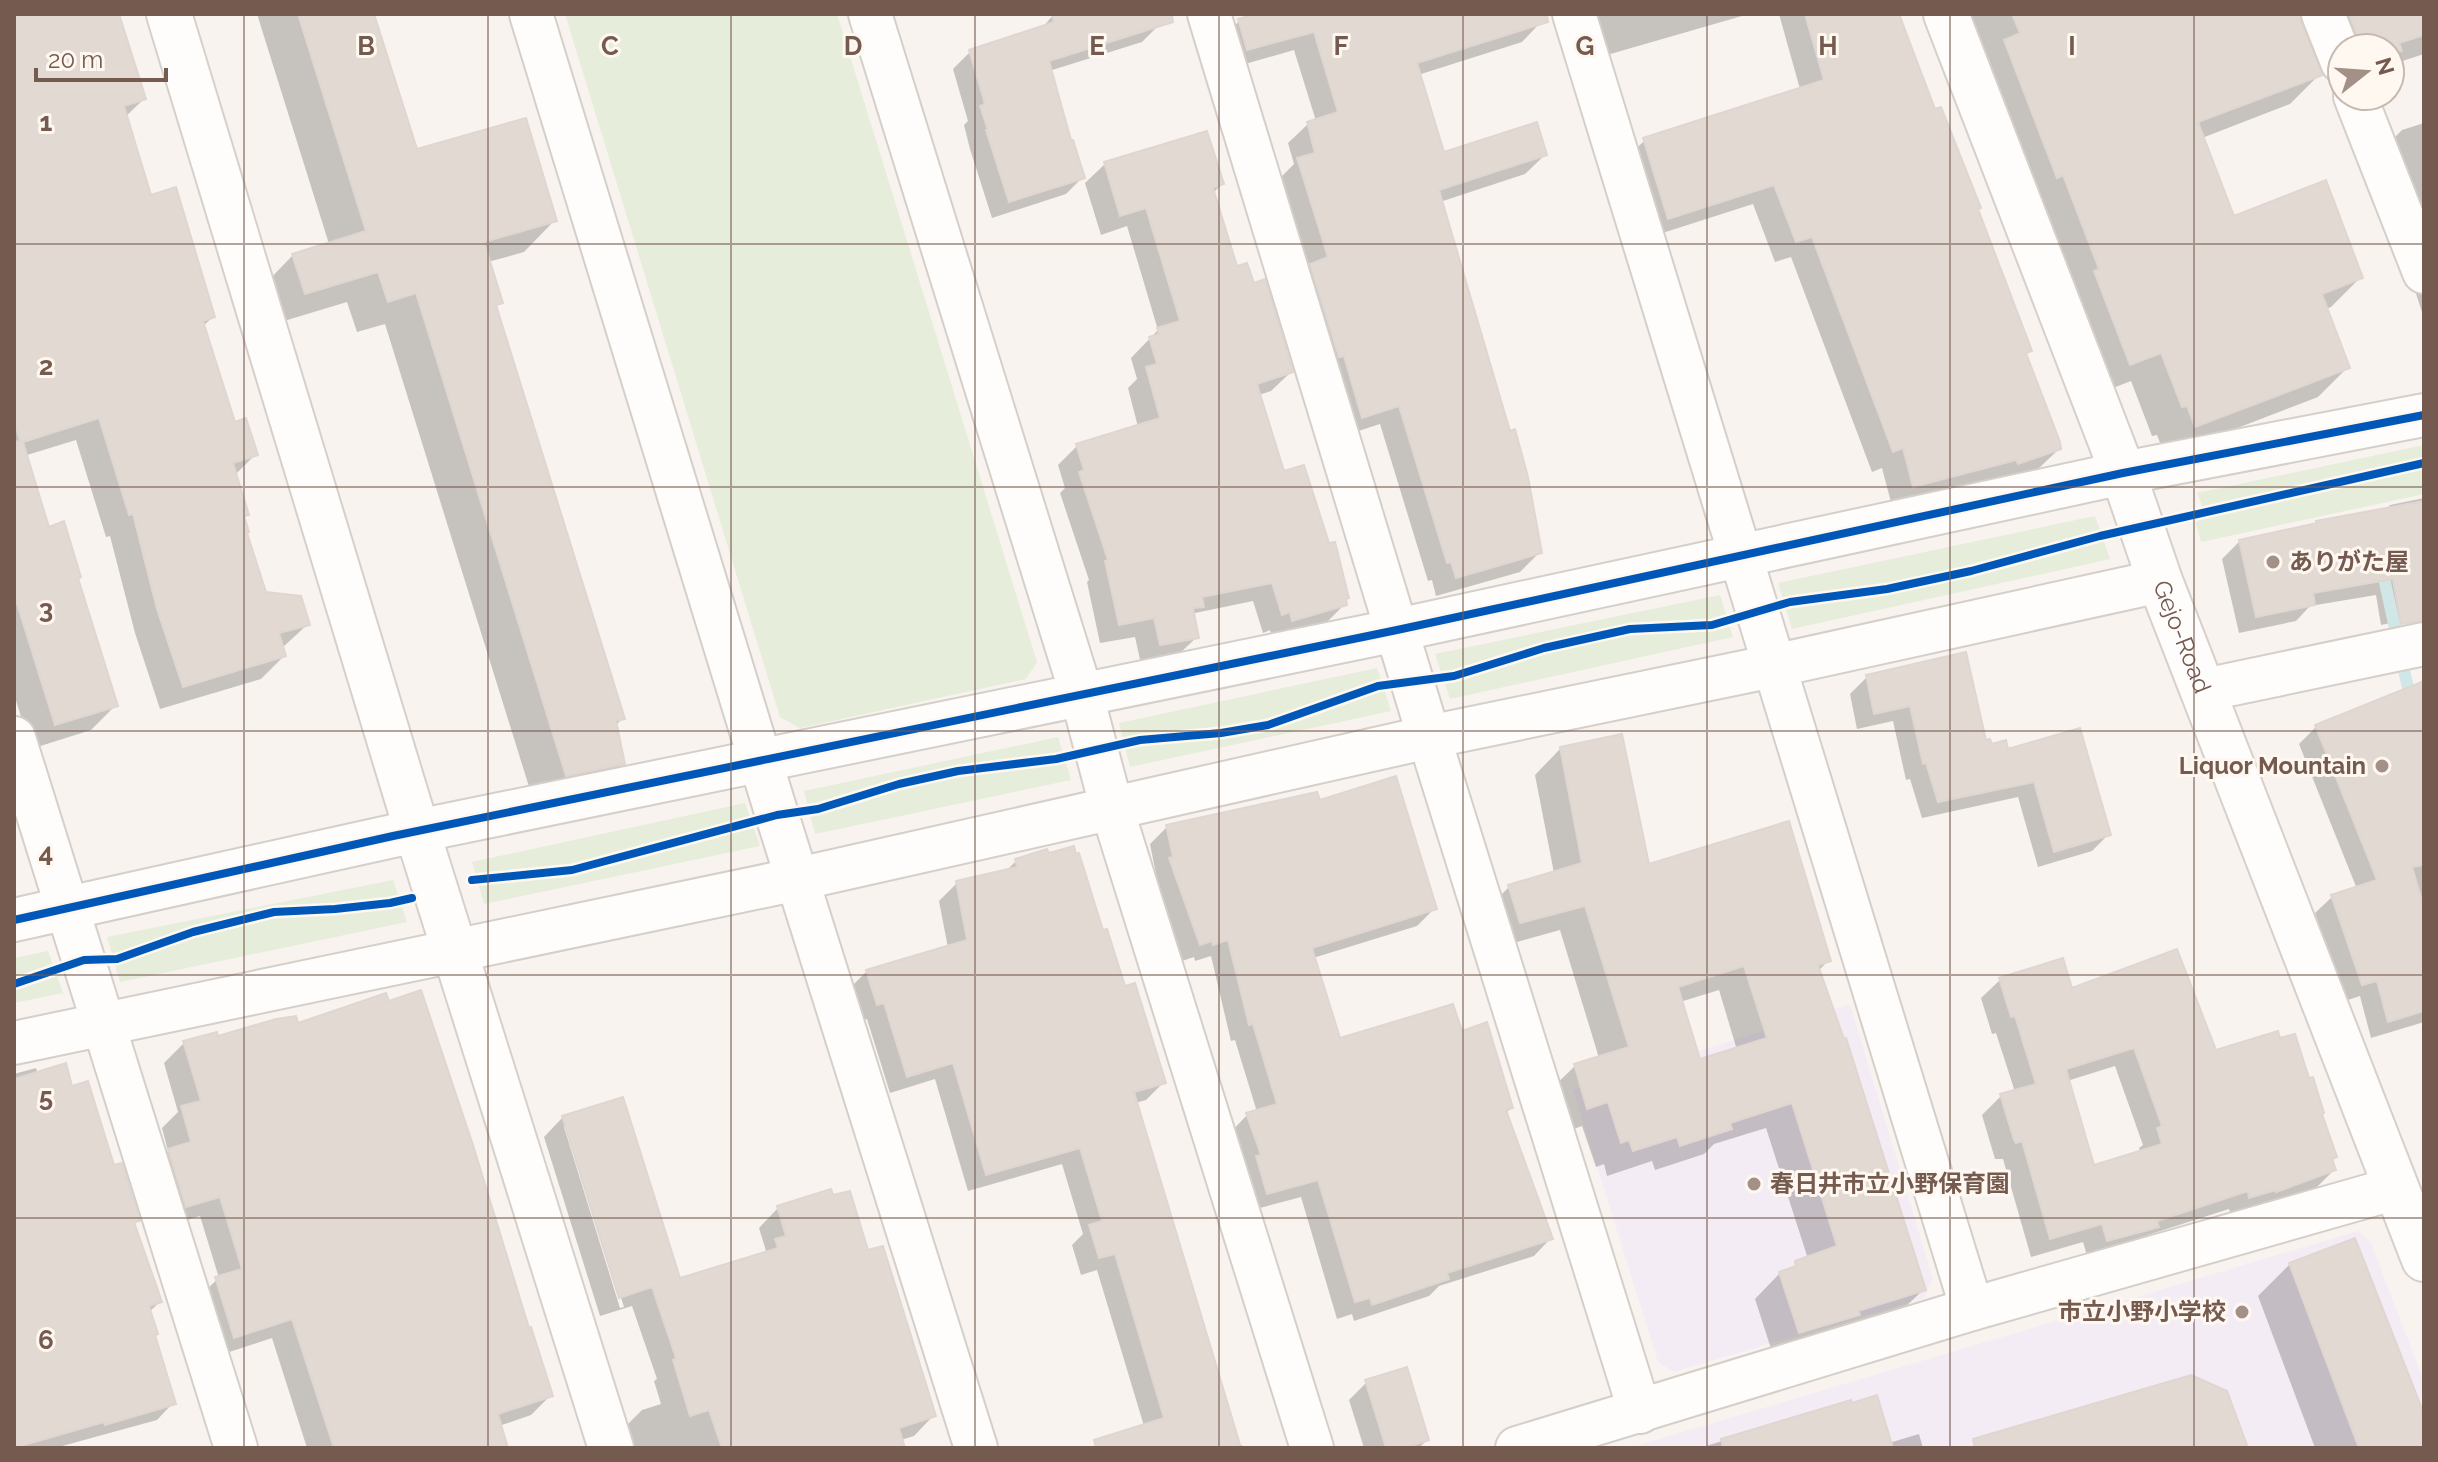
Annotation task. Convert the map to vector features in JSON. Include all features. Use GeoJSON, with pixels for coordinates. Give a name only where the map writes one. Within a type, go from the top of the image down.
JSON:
{"type":"FeatureCollection","features":[{"type":"Feature","properties":{"kind":"street"},"geometry":{"type":"LineString","coordinates":[[169,14],[417,831],[611,1448]]}},
{"type":"Feature","properties":{"kind":"street"},"geometry":{"type":"LineString","coordinates":[[531,14],[976,1448]]}},
{"type":"Feature","properties":{"kind":"street"},"geometry":{"type":"LineString","coordinates":[[870,14],[1082,696],[1112,809],[1312,1448]]}},
{"type":"Feature","properties":{"kind":"street"},"geometry":{"type":"LineString","coordinates":[[1209,14],[1429,737],[1640,1412]]}},
{"type":"Feature","properties":{"kind":"street"},"geometry":{"type":"LineString","coordinates":[[1574,14],[1972,1309]]}},
{"type":"Feature","properties":{"kind":"street","name":"Gejo-Road"},"geometry":{"type":"LineString","coordinates":[[1946,14],[2123,473],[2160,581],[2424,1259]]}},
{"type":"Feature","properties":{"kind":"street"},"geometry":{"type":"LineString","coordinates":[[2361,112],[2424,272]]}},
{"type":"Feature","properties":{"kind":"street"},"geometry":{"type":"LineString","coordinates":[[14,920],[417,831],[1397,630],[2123,473],[2424,415]]}},
{"type":"Feature","properties":{"kind":"street"},"geometry":{"type":"LineString","coordinates":[[14,1043],[798,879],[1429,737],[2160,581]]}},
{"type":"Feature","properties":{"kind":"street"},"geometry":{"type":"LineString","coordinates":[[2204,690],[2424,644]]}},
{"type":"Feature","properties":{"kind":"street"},"geometry":{"type":"LineString","coordinates":[[14,738],[236,1448]]}},
{"type":"Feature","properties":{"kind":"street"},"geometry":{"type":"LineString","coordinates":[[1517,1448],[1972,1309],[2396,1188]]}},
{"type":"Feature","properties":{"kind":"shaded area","name":"春日井市立小野保育園"},"geometry":{"type":"Polygon","coordinates":[[[1850,1004],[1933,1279],[1924,1298],[1674,1372],[1658,1362],[1573,1090],[1850,1004]]]}},
{"type":"Feature","properties":{"kind":"shaded area","name":"市立小野小学校"},"geometry":{"type":"Polygon","coordinates":[[[2358,1231],[2371,1243],[2424,1381],[2424,1448],[1629,1448],[2358,1231]]]}},
{"type":"Feature","properties":{"kind":"green space"},"geometry":{"type":"Polygon","coordinates":[[[565,14],[837,14],[1037,662],[1026,679],[800,728],[780,717],[565,14]]]}},
{"type":"Feature","properties":{"kind":"green space"},"geometry":{"type":"Polygon","coordinates":[[[2424,445],[2424,494],[2201,542],[2196,524],[2203,508],[2197,493],[2424,445]]]}},
{"type":"Feature","properties":{"kind":"green space"},"geometry":{"type":"Polygon","coordinates":[[[2095,516],[2110,559],[1792,629],[1778,583],[2095,516]]]}},
{"type":"Feature","properties":{"kind":"green space"},"geometry":{"type":"Polygon","coordinates":[[[1720,595],[1733,637],[1450,699],[1435,654],[1720,595]]]}},
{"type":"Feature","properties":{"kind":"green space"},"geometry":{"type":"Polygon","coordinates":[[[1377,668],[1391,711],[1130,767],[1119,723],[1377,668]]]}},
{"type":"Feature","properties":{"kind":"green space"},"geometry":{"type":"Polygon","coordinates":[[[1058,737],[1071,780],[815,834],[804,791],[1058,737]]]}},
{"type":"Feature","properties":{"kind":"green space"},"geometry":{"type":"Polygon","coordinates":[[[745,803],[760,846],[484,904],[472,862],[745,803]]]}},
{"type":"Feature","properties":{"kind":"green space"},"geometry":{"type":"Polygon","coordinates":[[[393,880],[407,922],[120,982],[107,937],[393,880]]]}},
{"type":"Feature","properties":{"kind":"green space"},"geometry":{"type":"Polygon","coordinates":[[[48,951],[63,993],[14,1003],[14,958],[48,951]]]}},
{"type":"Feature","properties":{"kind":"building"},"geometry":{"type":"Polygon","coordinates":[[[14,14],[119,14],[146,99],[124,106],[151,195],[176,187],[215,317],[203,321],[235,422],[246,418],[258,455],[233,463],[249,515],[244,516],[247,533],[266,592],[301,596],[310,625],[279,633],[286,656],[183,687],[157,609],[133,514],[129,515],[99,418],[23,442],[49,527],[64,521],[81,577],[78,578],[118,706],[55,725],[14,594],[14,442],[20,441],[14,421],[14,14]]]}},
{"type":"Feature","properties":{"kind":"building"},"geometry":{"type":"Polygon","coordinates":[[[298,14],[374,14],[417,149],[526,118],[557,221],[484,242],[503,303],[496,305],[625,719],[616,721],[625,764],[566,776],[416,293],[388,302],[378,272],[305,294],[292,254],[366,231],[298,14]]]}},
{"type":"Feature","properties":{"kind":"building"},"geometry":{"type":"Polygon","coordinates":[[[1052,14],[1172,14],[1173,22],[1049,61],[1085,178],[1009,202],[986,130],[980,106],[985,104],[969,50],[1054,22],[1052,14]]]}},
{"type":"Feature","properties":{"kind":"building"},"geometry":{"type":"Polygon","coordinates":[[[1257,14],[1547,14],[1548,22],[1417,63],[1444,152],[1537,122],[1547,155],[1439,190],[1510,431],[1515,429],[1528,477],[1542,553],[1456,578],[1451,562],[1447,563],[1399,406],[1362,418],[1344,356],[1339,357],[1310,264],[1328,257],[1297,158],[1315,153],[1307,122],[1338,112],[1314,32],[1247,50],[1238,19],[1257,14]]]}},
{"type":"Feature","properties":{"kind":"building"},"geometry":{"type":"Polygon","coordinates":[[[1805,14],[1899,14],[1935,109],[1941,107],[1981,208],[1978,209],[2032,351],[2026,353],[2061,449],[2018,464],[2016,460],[1913,487],[1903,448],[1893,452],[1812,237],[1796,242],[1774,185],[1668,219],[1643,138],[1824,80],[1805,14]]]}},
{"type":"Feature","properties":{"kind":"building"},"geometry":{"type":"Polygon","coordinates":[[[2012,14],[2300,14],[2323,75],[2198,122],[2234,216],[2326,180],[2363,278],[2322,294],[2350,368],[2195,427],[2187,406],[2182,407],[2161,353],[2130,365],[2094,271],[2099,269],[2063,175],[2057,178],[2004,40],[2020,33],[2012,14]]]}},
{"type":"Feature","properties":{"kind":"building"},"geometry":{"type":"Polygon","coordinates":[[[2349,14],[2424,14],[2424,35],[2406,41],[2406,32],[2356,32],[2349,14]]]}},
{"type":"Feature","properties":{"kind":"building"},"geometry":{"type":"Polygon","coordinates":[[[1207,131],[1224,184],[1213,188],[1237,266],[1247,263],[1254,283],[1265,279],[1293,372],[1257,384],[1284,471],[1304,465],[1329,543],[1335,542],[1349,598],[1346,599],[1347,605],[1292,621],[1290,612],[1282,615],[1272,583],[1202,597],[1204,607],[1193,608],[1199,638],[1160,645],[1154,618],[1119,625],[1105,561],[1108,560],[1079,472],[1084,470],[1076,444],[1160,418],[1146,367],[1157,364],[1149,337],[1159,334],[1157,328],[1180,321],[1146,208],[1120,216],[1104,162],[1207,131]]]}},
{"type":"Feature","properties":{"kind":"building"},"geometry":{"type":"Polygon","coordinates":[[[2424,501],[2424,621],[2401,624],[2393,579],[2313,593],[2315,605],[2256,617],[2239,540],[2316,521],[2424,501]]]}},
{"type":"Feature","properties":{"kind":"building"},"geometry":{"type":"Polygon","coordinates":[[[1966,652],[1986,740],[1990,739],[1992,744],[2006,740],[2008,749],[2080,728],[2111,835],[2054,852],[2034,782],[1938,802],[1926,763],[1923,764],[1910,706],[1874,714],[1866,675],[1966,652]]]}},
{"type":"Feature","properties":{"kind":"building"},"geometry":{"type":"Polygon","coordinates":[[[2424,681],[2424,865],[2412,867],[2424,907],[2424,1011],[2388,1022],[2377,981],[2362,985],[2331,895],[2377,880],[2315,725],[2424,681]]]}},
{"type":"Feature","properties":{"kind":"building"},"geometry":{"type":"Polygon","coordinates":[[[1622,734],[1649,864],[1789,821],[1831,961],[1818,965],[1846,1038],[1926,1290],[1858,1311],[1860,1315],[1799,1333],[1779,1272],[1796,1266],[1795,1261],[1837,1246],[1792,1103],[1730,1123],[1732,1129],[1680,1146],[1677,1137],[1633,1151],[1629,1140],[1621,1143],[1608,1102],[1587,1109],[1574,1064],[1629,1047],[1585,906],[1520,923],[1508,885],[1582,863],[1560,747],[1622,734]],[[1744,966],[1678,987],[1700,1059],[1767,1038],[1744,966]]]}},
{"type":"Feature","properties":{"kind":"building"},"geometry":{"type":"Polygon","coordinates":[[[1396,776],[1437,909],[1312,948],[1340,1038],[1453,1004],[1462,1031],[1487,1022],[1513,1108],[1506,1110],[1553,1239],[1447,1273],[1449,1279],[1372,1305],[1370,1298],[1355,1302],[1318,1180],[1267,1194],[1256,1156],[1261,1155],[1246,1113],[1277,1104],[1253,1024],[1249,1025],[1228,940],[1200,945],[1169,858],[1173,857],[1166,825],[1317,792],[1320,800],[1396,776]]]}},
{"type":"Feature","properties":{"kind":"building"},"geometry":{"type":"Polygon","coordinates":[[[1074,846],[1076,854],[1079,853],[1103,930],[1107,929],[1125,986],[1135,983],[1166,1083],[1134,1092],[1241,1448],[1096,1448],[1094,1440],[1164,1418],[1115,1254],[1099,1258],[1089,1225],[1102,1221],[1080,1148],[986,1175],[953,1063],[907,1077],[884,1003],[877,1005],[866,970],[967,940],[956,881],[1017,867],[1015,859],[1047,849],[1049,853],[1074,846]]]}},
{"type":"Feature","properties":{"kind":"building"},"geometry":{"type":"Polygon","coordinates":[[[2177,949],[2216,1050],[2278,1031],[2280,1038],[2295,1034],[2324,1113],[2337,1157],[2332,1159],[2336,1170],[2276,1192],[2249,1198],[2248,1191],[2157,1221],[2159,1227],[2107,1241],[2102,1224],[2050,1239],[2022,1141],[2016,1143],[2014,1140],[2000,1094],[2036,1084],[2015,1016],[2011,1017],[1999,978],[2063,958],[2072,988],[2177,949]],[[2134,1048],[2066,1069],[2094,1165],[2162,1144],[2157,1128],[2162,1126],[2134,1048]]]}},
{"type":"Feature","properties":{"kind":"building"},"geometry":{"type":"Polygon","coordinates":[[[421,990],[553,1396],[498,1414],[508,1448],[334,1448],[292,1319],[234,1338],[215,1277],[242,1269],[220,1197],[186,1207],[168,1149],[191,1142],[181,1106],[201,1101],[183,1041],[217,1032],[218,1036],[276,1019],[296,1016],[298,1023],[386,993],[389,1001],[421,990]]]}},
{"type":"Feature","properties":{"kind":"building"},"geometry":{"type":"Polygon","coordinates":[[[66,1063],[72,1086],[88,1081],[114,1165],[122,1163],[140,1221],[134,1222],[162,1302],[149,1306],[176,1404],[14,1448],[14,1079],[66,1063]]]}},
{"type":"Feature","properties":{"kind":"building"},"geometry":{"type":"Polygon","coordinates":[[[623,1097],[680,1278],[778,1248],[775,1239],[786,1236],[777,1206],[831,1189],[833,1195],[850,1191],[868,1250],[883,1246],[936,1416],[899,1428],[905,1448],[722,1448],[709,1410],[690,1416],[673,1360],[676,1358],[652,1287],[619,1298],[562,1116],[623,1097]]]}},
{"type":"Feature","properties":{"kind":"building"},"geometry":{"type":"Polygon","coordinates":[[[2355,1238],[2424,1414],[2424,1448],[2359,1448],[2289,1263],[2355,1238]]]}},
{"type":"Feature","properties":{"kind":"building"},"geometry":{"type":"Polygon","coordinates":[[[1407,1367],[1429,1440],[1405,1448],[1386,1448],[1365,1380],[1407,1367]]]}},
{"type":"Feature","properties":{"kind":"building"},"geometry":{"type":"Polygon","coordinates":[[[2191,1375],[2227,1391],[2248,1448],[1975,1448],[1973,1439],[2191,1375]]]}},
{"type":"Feature","properties":{"kind":"building"},"geometry":{"type":"Polygon","coordinates":[[[1877,1395],[1893,1448],[1723,1448],[1721,1439],[1877,1395]]]}},
{"type":"Feature","properties":{"kind":"waterway"},"geometry":{"type":"LineString","coordinates":[[2381,564],[2411,702]]}},
{"type":"Feature","properties":{"kind":"cycle path"},"geometry":{"type":"LineString","coordinates":[[14,920],[393,836],[1397,630],[2123,473],[2424,415]]}},
{"type":"Feature","properties":{"kind":"cycle path"},"geometry":{"type":"LineString","coordinates":[[472,880],[572,870],[958,771],[1056,759],[1140,740],[1221,733],[1268,725],[1378,686],[1454,676],[1544,648],[1630,629],[1712,625],[1790,602],[1887,589],[1971,571],[2100,536],[2424,463]]}},
{"type":"Feature","properties":{"kind":"cycle path"},"geometry":{"type":"LineString","coordinates":[[14,984],[84,960],[117,959],[193,932],[274,912],[335,909],[412,898]]}},
{"type":"Feature","properties":{"kind":"place","name":"ありがた屋"},"geometry":{"type":"Point","coordinates":[2273,562]}},
{"type":"Feature","properties":{"kind":"place","name":"Liquor Mountain"},"geometry":{"type":"Point","coordinates":[2382,766]}},
{"type":"Feature","properties":{"kind":"place","name":"春日井市立小野保育園"},"geometry":{"type":"Point","coordinates":[1754,1184]}},
{"type":"Feature","properties":{"kind":"place","name":"市立小野小学校"},"geometry":{"type":"Point","coordinates":[2242,1312]}}]}
